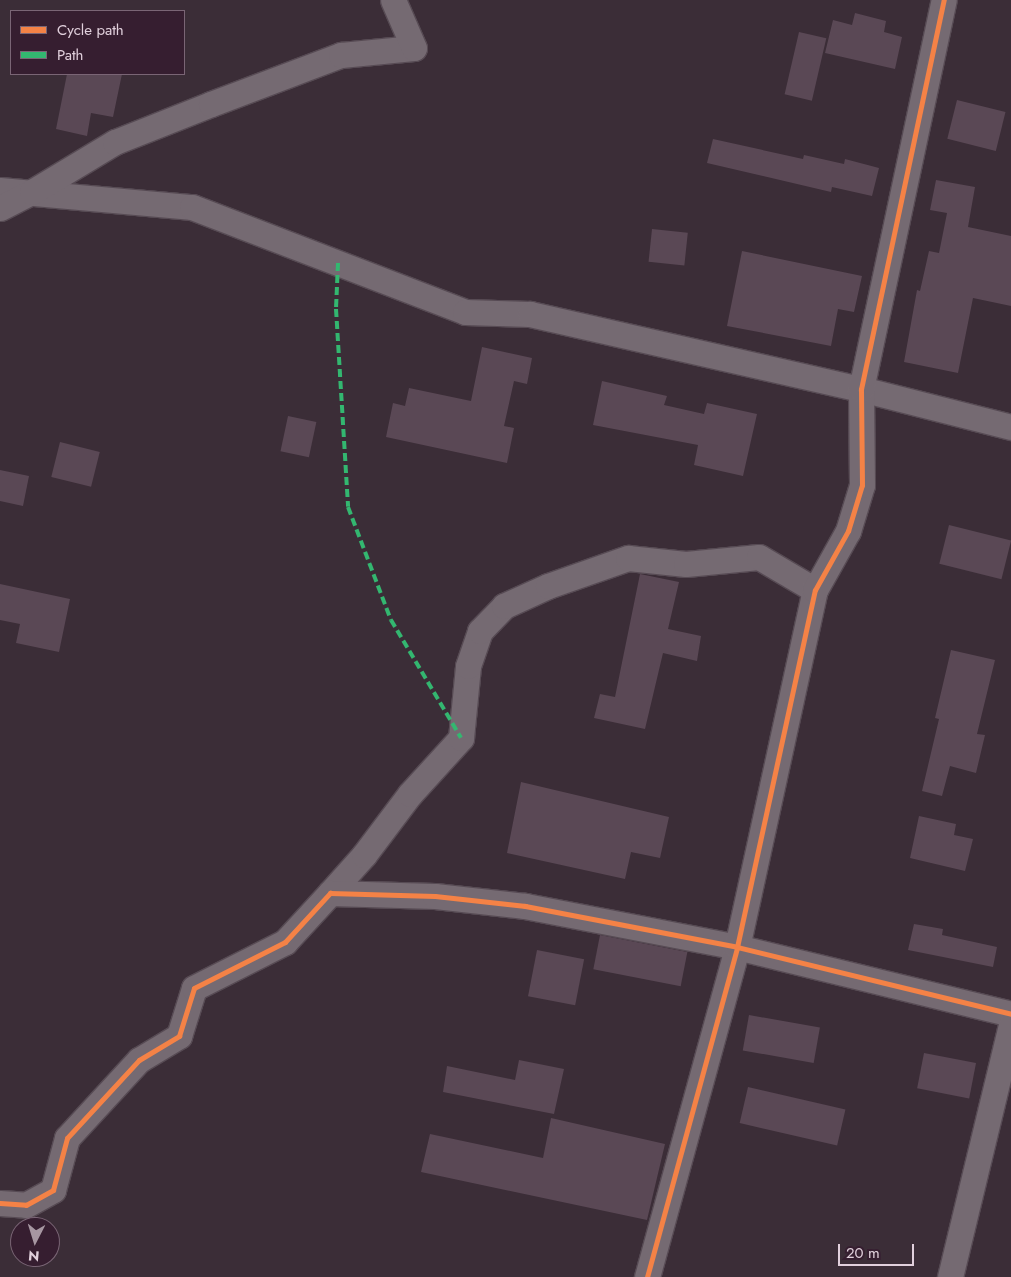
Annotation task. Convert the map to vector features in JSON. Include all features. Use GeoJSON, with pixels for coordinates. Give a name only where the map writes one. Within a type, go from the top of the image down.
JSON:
{"type":"FeatureCollection","features":[{"type":"Feature","properties":{"kind":"street"},"geometry":{"type":"LineString","coordinates":[[0,208],[32,192],[115,142],[322,62],[341,55],[414,48],[393,0]]}},
{"type":"Feature","properties":{"kind":"street"},"geometry":{"type":"LineString","coordinates":[[647,1277],[737,947],[815,590],[848,531],[862,485],[861,389],[944,0]]}},
{"type":"Feature","properties":{"kind":"street"},"geometry":{"type":"LineString","coordinates":[[0,190],[192,207],[465,312],[530,314],[861,389],[1011,427]]}},
{"type":"Feature","properties":{"kind":"street"},"geometry":{"type":"LineString","coordinates":[[0,1203],[26,1205],[53,1190],[67,1138],[139,1060],[179,1036],[194,988],[285,942],[364,855],[410,794],[461,738],[468,666],[480,631],[504,606],[548,586],[628,558],[686,564],[759,557],[815,590]]}},
{"type":"Feature","properties":{"kind":"street"},"geometry":{"type":"LineString","coordinates":[[330,893],[435,896],[525,906],[737,947],[1011,1014]]}},
{"type":"Feature","properties":{"kind":"street"},"geometry":{"type":"LineString","coordinates":[[950,1277],[1011,1024]]}},
{"type":"Feature","properties":{"kind":"building"},"geometry":{"type":"Polygon","coordinates":[[[855,13],[886,21],[884,32],[902,37],[895,69],[825,53],[833,20],[852,25],[855,13]]]}},
{"type":"Feature","properties":{"kind":"building"},"geometry":{"type":"Polygon","coordinates":[[[799,32],[826,38],[812,101],[785,94],[799,32]]]}},
{"type":"Feature","properties":{"kind":"building"},"geometry":{"type":"Polygon","coordinates":[[[67,75],[122,75],[113,117],[91,113],[87,136],[56,129],[67,75]]]}},
{"type":"Feature","properties":{"kind":"building"},"geometry":{"type":"Polygon","coordinates":[[[957,100],[1006,112],[996,151],[947,139],[957,100]]]}},
{"type":"Feature","properties":{"kind":"building"},"geometry":{"type":"Polygon","coordinates":[[[713,139],[803,159],[804,155],[844,164],[845,159],[879,168],[872,196],[832,187],[831,192],[707,163],[713,139]]]}},
{"type":"Feature","properties":{"kind":"building"},"geometry":{"type":"Polygon","coordinates":[[[936,180],[975,187],[968,227],[1011,236],[1011,306],[973,298],[958,373],[904,362],[917,290],[920,291],[929,251],[939,253],[947,213],[930,210],[936,180]]]}},
{"type":"Feature","properties":{"kind":"building"},"geometry":{"type":"Polygon","coordinates":[[[652,229],[688,233],[684,266],[649,262],[652,229]]]}},
{"type":"Feature","properties":{"kind":"building"},"geometry":{"type":"Polygon","coordinates":[[[742,251],[862,276],[854,312],[838,309],[831,346],[727,326],[742,251]]]}},
{"type":"Feature","properties":{"kind":"building"},"geometry":{"type":"Polygon","coordinates":[[[482,347],[532,358],[527,384],[514,381],[504,426],[514,428],[507,463],[386,437],[393,403],[405,406],[409,388],[471,401],[482,347]]]}},
{"type":"Feature","properties":{"kind":"building"},"geometry":{"type":"Polygon","coordinates":[[[602,381],[667,396],[664,405],[704,414],[707,403],[757,414],[743,476],[694,465],[698,445],[593,425],[602,381]]]}},
{"type":"Feature","properties":{"kind":"building"},"geometry":{"type":"Polygon","coordinates":[[[288,416],[316,422],[309,457],[281,451],[288,416]]]}},
{"type":"Feature","properties":{"kind":"building"},"geometry":{"type":"Polygon","coordinates":[[[60,442],[100,452],[91,487],[51,477],[60,442]]]}},
{"type":"Feature","properties":{"kind":"building"},"geometry":{"type":"Polygon","coordinates":[[[0,470],[29,476],[23,506],[0,501],[0,470]]]}},
{"type":"Feature","properties":{"kind":"building"},"geometry":{"type":"Polygon","coordinates":[[[949,525],[1011,540],[1001,579],[939,564],[949,525]]]}},
{"type":"Feature","properties":{"kind":"building"},"geometry":{"type":"Polygon","coordinates":[[[640,574],[679,582],[668,629],[701,636],[697,661],[663,653],[645,729],[594,718],[600,694],[615,697],[640,574]]]}},
{"type":"Feature","properties":{"kind":"building"},"geometry":{"type":"Polygon","coordinates":[[[0,584],[70,599],[59,652],[16,643],[20,624],[0,620],[0,584]]]}},
{"type":"Feature","properties":{"kind":"building"},"geometry":{"type":"Polygon","coordinates":[[[951,650],[995,660],[977,734],[985,735],[976,773],[950,766],[942,796],[922,791],[939,719],[935,718],[951,650]]]}},
{"type":"Feature","properties":{"kind":"building"},"geometry":{"type":"Polygon","coordinates":[[[521,782],[669,817],[660,858],[631,852],[625,879],[507,853],[521,782]]]}},
{"type":"Feature","properties":{"kind":"building"},"geometry":{"type":"Polygon","coordinates":[[[919,816],[956,824],[954,835],[973,839],[965,871],[910,858],[919,816]]]}},
{"type":"Feature","properties":{"kind":"building"},"geometry":{"type":"Polygon","coordinates":[[[914,924],[943,929],[942,935],[997,947],[993,967],[908,950],[914,924]]]}},
{"type":"Feature","properties":{"kind":"building"},"geometry":{"type":"Polygon","coordinates":[[[600,935],[687,952],[681,986],[593,969],[600,935]]]}},
{"type":"Feature","properties":{"kind":"building"},"geometry":{"type":"Polygon","coordinates":[[[537,950],[584,959],[575,1005],[528,996],[537,950]]]}},
{"type":"Feature","properties":{"kind":"building"},"geometry":{"type":"Polygon","coordinates":[[[749,1015],[820,1028],[814,1063],[743,1050],[749,1015]]]}},
{"type":"Feature","properties":{"kind":"building"},"geometry":{"type":"Polygon","coordinates":[[[924,1053],[976,1063],[969,1098],[917,1088],[924,1053]]]}},
{"type":"Feature","properties":{"kind":"building"},"geometry":{"type":"Polygon","coordinates":[[[519,1060],[564,1069],[554,1114],[443,1092],[447,1066],[515,1080],[519,1060]]]}},
{"type":"Feature","properties":{"kind":"building"},"geometry":{"type":"Polygon","coordinates":[[[748,1087],[845,1109],[837,1146],[740,1123],[748,1087]]]}},
{"type":"Feature","properties":{"kind":"building"},"geometry":{"type":"Polygon","coordinates":[[[551,1118],[665,1144],[647,1220],[421,1172],[430,1134],[543,1158],[551,1118]]]}},
{"type":"Feature","properties":{"kind":"marked path"},"geometry":{"type":"LineString","coordinates":[[338,263],[336,309],[348,507],[391,620],[461,738]]}},
{"type":"Feature","properties":{"kind":"cycle path"},"geometry":{"type":"LineString","coordinates":[[647,1277],[737,947],[815,590],[848,531],[862,485],[861,389],[944,0]]}},
{"type":"Feature","properties":{"kind":"cycle path"},"geometry":{"type":"LineString","coordinates":[[0,1203],[26,1205],[53,1190],[67,1138],[139,1060],[179,1036],[194,988],[285,942],[330,893],[435,896],[525,906],[737,947],[1011,1014]]}}]}
